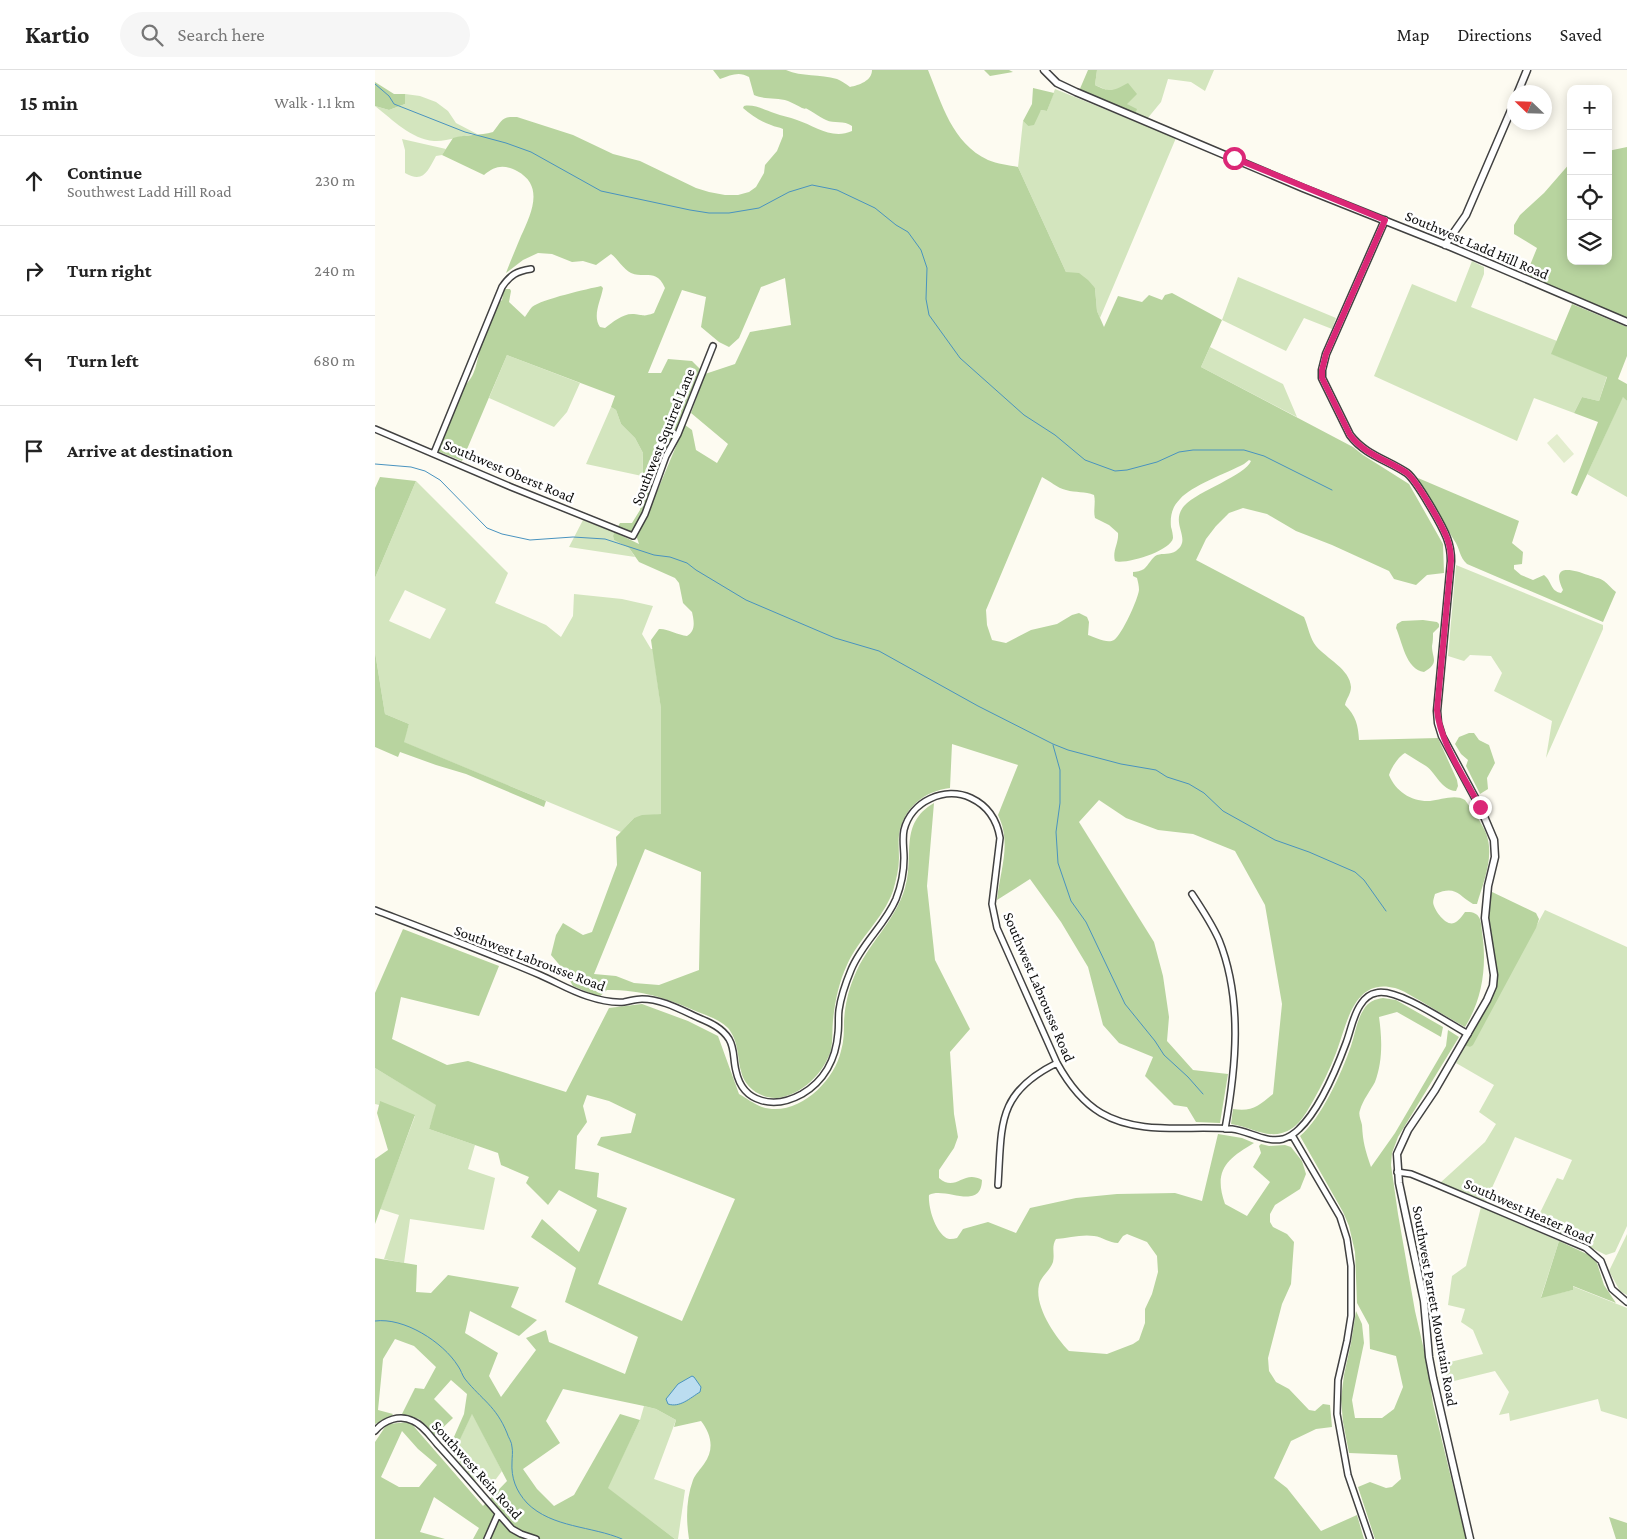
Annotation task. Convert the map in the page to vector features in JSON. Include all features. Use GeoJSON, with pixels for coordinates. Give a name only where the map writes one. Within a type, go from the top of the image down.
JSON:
{"type":"FeatureCollection","features":[{"type":"Feature","properties":{"kind":"street","name":"Southwest Ladd Hill Road"},"geometry":{"type":"LineString","coordinates":[[1044,70],[1057,83],[1073,91],[1627,322]]}},
{"type":"Feature","properties":{"kind":"street"},"geometry":{"type":"LineString","coordinates":[[1521,85],[1527,70]]}},
{"type":"Feature","properties":{"kind":"street"},"geometry":{"type":"LineString","coordinates":[[1445,245],[1466,214],[1507,119]]}},
{"type":"Feature","properties":{"kind":"street","name":"Southwest Parrett Mountain Road"},"geometry":{"type":"LineString","coordinates":[[1385,220],[1326,354],[1322,378],[1356,444],[1411,476],[1447,536],[1451,561],[1437,710],[1438,723],[1442,736],[1480,807],[1495,847],[1485,918],[1495,975],[1493,986],[1468,1034],[1401,1143],[1397,1154],[1397,1172],[1424,1301],[1429,1357],[1433,1378],[1471,1539]]}},
{"type":"Feature","properties":{"kind":"street"},"geometry":{"type":"LineString","coordinates":[[434,453],[502,287],[515,272],[531,269]]}},
{"type":"Feature","properties":{"kind":"street","name":"Southwest Squirrel Lane"},"geometry":{"type":"LineString","coordinates":[[633,536],[645,514],[713,346]]}},
{"type":"Feature","properties":{"kind":"street","name":"Southwest Oberst Road"},"geometry":{"type":"LineString","coordinates":[[375,429],[633,536]]}},
{"type":"Feature","properties":{"kind":"street","name":"Southwest Labrousse Road"},"geometry":{"type":"LineString","coordinates":[[375,910],[541,975],[588,996],[611,1002],[641,999],[664,1002],[713,1024],[723,1030],[732,1045],[739,1083],[749,1094],[762,1101],[771,1103],[791,1100],[816,1084],[825,1075],[833,1059],[837,1046],[839,1010],[851,970],[867,942],[889,912],[899,888],[904,857],[904,831],[907,822],[925,802],[939,795],[964,795],[985,807],[998,827],[1000,846],[992,904],[997,928],[1057,1063],[1077,1094],[1102,1113],[1133,1125],[1225,1129],[1267,1139],[1283,1139],[1292,1135]]}},
{"type":"Feature","properties":{"kind":"street"},"geometry":{"type":"LineString","coordinates":[[1192,894],[1210,921],[1219,940],[1232,990],[1235,1019],[1235,1070],[1225,1129]]}},
{"type":"Feature","properties":{"kind":"street"},"geometry":{"type":"LineString","coordinates":[[1370,1539],[1348,1475],[1337,1414],[1338,1380],[1351,1316],[1351,1270],[1347,1239],[1340,1217],[1292,1135],[1312,1113],[1327,1087],[1347,1042],[1356,1013],[1361,1003],[1368,996],[1384,992],[1405,998],[1468,1034]]}},
{"type":"Feature","properties":{"kind":"street"},"geometry":{"type":"LineString","coordinates":[[998,1185],[1002,1128],[1011,1100],[1024,1083],[1057,1063]]}},
{"type":"Feature","properties":{"kind":"street","name":"Southwest Heater Road"},"geometry":{"type":"LineString","coordinates":[[1397,1172],[1411,1174],[1586,1248],[1601,1261],[1612,1289],[1627,1302]]}},
{"type":"Feature","properties":{"kind":"street","name":"Southwest Rein Road"},"geometry":{"type":"LineString","coordinates":[[375,1430],[383,1423],[393,1419],[402,1418],[415,1421],[516,1532],[536,1539]]}},
{"type":"Feature","properties":{"kind":"street"},"geometry":{"type":"LineString","coordinates":[[487,1539],[498,1514]]}},
{"type":"Feature","properties":{"kind":"green space"},"geometry":{"type":"Polygon","coordinates":[[[713,70],[786,70],[798,74],[837,79],[850,87],[867,80],[872,70],[928,70],[950,121],[965,144],[988,160],[1018,167],[1066,272],[1079,273],[1095,288],[1097,311],[1104,327],[1118,296],[1142,302],[1149,295],[1162,300],[1165,295],[1172,293],[1222,320],[1201,367],[1353,447],[1409,484],[1443,544],[1444,573],[1427,575],[1416,585],[1394,579],[1389,571],[1296,531],[1267,514],[1243,508],[1229,513],[1216,526],[1206,539],[1196,560],[1304,617],[1314,643],[1347,675],[1350,681],[1351,690],[1345,705],[1356,721],[1359,740],[1438,738],[1457,780],[1458,786],[1456,791],[1447,788],[1430,769],[1405,753],[1395,762],[1389,775],[1400,791],[1417,800],[1430,801],[1452,797],[1465,800],[1479,820],[1487,836],[1489,846],[1488,866],[1477,904],[1473,904],[1452,891],[1442,891],[1435,894],[1433,902],[1437,912],[1448,922],[1456,922],[1465,912],[1470,912],[1477,914],[1482,927],[1484,969],[1480,993],[1465,1027],[1398,989],[1381,986],[1370,990],[1361,996],[1354,1006],[1348,1017],[1326,1077],[1301,1120],[1293,1128],[1282,1133],[1269,1134],[1231,1124],[1233,1109],[1250,1109],[1264,1102],[1273,1094],[1282,1004],[1265,905],[1235,851],[1193,834],[1158,830],[1126,818],[1099,800],[1079,822],[1154,942],[1163,976],[1169,1017],[1167,1041],[1193,1070],[1228,1074],[1220,1123],[1196,1122],[1187,1107],[1174,1105],[1145,1076],[1153,1057],[1119,1043],[1103,1025],[1088,967],[1061,922],[1030,879],[997,900],[1005,846],[1002,825],[998,815],[1018,765],[952,744],[950,788],[932,793],[916,802],[901,825],[899,858],[893,891],[883,911],[847,965],[836,999],[831,1050],[828,1059],[817,1075],[803,1088],[786,1096],[771,1098],[759,1094],[749,1087],[743,1077],[732,1033],[718,1020],[665,999],[643,993],[607,990],[599,997],[573,986],[563,969],[551,955],[556,935],[563,923],[583,935],[592,932],[617,865],[616,837],[634,818],[642,815],[661,814],[661,709],[651,640],[659,629],[687,636],[694,626],[692,612],[683,603],[679,583],[675,578],[639,562],[629,548],[614,540],[614,532],[639,544],[636,535],[648,513],[685,425],[692,430],[696,450],[717,463],[728,444],[691,413],[705,374],[735,364],[750,332],[791,325],[785,278],[761,287],[739,338],[729,347],[719,342],[701,327],[706,297],[682,290],[648,373],[661,373],[668,359],[692,361],[700,369],[645,512],[633,532],[617,528],[620,523],[632,523],[640,510],[643,493],[643,453],[635,438],[621,424],[616,410],[611,407],[615,396],[507,355],[462,461],[437,451],[464,386],[474,373],[483,341],[498,303],[502,300],[504,289],[510,289],[509,302],[525,317],[532,307],[537,304],[601,286],[603,288],[597,318],[600,327],[605,328],[618,318],[626,315],[654,313],[665,288],[662,282],[654,276],[631,273],[611,254],[596,265],[583,261],[572,262],[552,254],[538,253],[523,260],[506,273],[532,210],[533,192],[531,184],[526,177],[507,167],[499,167],[484,175],[442,155],[453,138],[493,132],[505,118],[517,117],[573,135],[613,154],[640,161],[696,188],[725,195],[738,195],[749,192],[756,187],[764,173],[765,165],[777,151],[783,136],[783,129],[767,124],[753,116],[743,108],[744,106],[759,108],[831,133],[837,134],[852,131],[852,126],[849,124],[826,120],[788,101],[754,95],[749,77],[745,75],[735,74],[720,79],[713,70]],[[1249,460],[1192,489],[1180,499],[1173,508],[1171,515],[1173,538],[1164,548],[1147,556],[1120,562],[1115,561],[1114,557],[1118,533],[1109,525],[1095,518],[1094,495],[1063,489],[1042,477],[986,610],[987,625],[992,640],[1006,643],[1031,630],[1057,624],[1079,613],[1087,617],[1089,622],[1088,635],[1105,641],[1114,640],[1125,624],[1138,595],[1138,582],[1137,578],[1133,576],[1133,572],[1144,569],[1157,555],[1176,551],[1181,546],[1182,541],[1179,519],[1184,506],[1200,494],[1240,472],[1247,467],[1251,461],[1249,460]],[[645,849],[594,974],[616,976],[634,983],[659,985],[699,970],[701,872],[645,849]]]}},
{"type":"Feature","properties":{"kind":"green space"},"geometry":{"type":"Polygon","coordinates":[[[984,70],[1009,70],[1013,72],[990,76],[984,70]]]}},
{"type":"Feature","properties":{"kind":"green space"},"geometry":{"type":"Polygon","coordinates":[[[1088,70],[1097,70],[1095,85],[1105,89],[1112,90],[1128,83],[1137,94],[1127,104],[1137,109],[1135,114],[1079,91],[1088,70]]]}},
{"type":"Feature","properties":{"kind":"green space"},"geometry":{"type":"Polygon","coordinates":[[[1097,70],[1214,70],[1205,91],[1191,82],[1168,79],[1161,102],[1147,119],[1135,114],[1116,90],[1109,91],[1095,85],[1097,70]]]}},
{"type":"Feature","properties":{"kind":"green space"},"geometry":{"type":"Polygon","coordinates":[[[375,82],[394,94],[405,94],[405,104],[389,110],[375,106],[375,82]]]}},
{"type":"Feature","properties":{"kind":"green space"},"geometry":{"type":"Polygon","coordinates":[[[1033,88],[1054,93],[1047,111],[1041,110],[1034,125],[1028,126],[1023,121],[1032,104],[1033,88]]]}},
{"type":"Feature","properties":{"kind":"green space"},"geometry":{"type":"Polygon","coordinates":[[[1055,89],[1176,138],[1100,318],[1097,311],[1095,288],[1066,272],[1018,167],[1023,121],[1028,126],[1041,110],[1047,111],[1055,89]]]}},
{"type":"Feature","properties":{"kind":"green space"},"geometry":{"type":"Polygon","coordinates":[[[405,94],[420,96],[436,102],[448,111],[456,123],[477,134],[439,141],[418,137],[375,106],[389,110],[405,104],[405,94]]]}},
{"type":"Feature","properties":{"kind":"green space"},"geometry":{"type":"Polygon","coordinates":[[[402,139],[446,149],[442,155],[436,156],[425,174],[417,177],[411,176],[405,173],[405,150],[402,139]]]}},
{"type":"Feature","properties":{"kind":"green space"},"geometry":{"type":"Polygon","coordinates":[[[1627,147],[1627,319],[1526,275],[1537,248],[1514,234],[1514,225],[1520,215],[1544,193],[1567,167],[1567,265],[1612,265],[1612,150],[1627,147]]]}},
{"type":"Feature","properties":{"kind":"green space"},"geometry":{"type":"Polygon","coordinates":[[[1472,261],[1484,267],[1484,274],[1471,307],[1557,341],[1552,354],[1607,376],[1599,401],[1582,397],[1574,413],[1534,398],[1517,441],[1374,376],[1412,284],[1456,302],[1472,261]]]}},
{"type":"Feature","properties":{"kind":"green space"},"geometry":{"type":"Polygon","coordinates":[[[1238,277],[1336,318],[1332,329],[1304,318],[1286,351],[1222,320],[1238,277]]]}},
{"type":"Feature","properties":{"kind":"green space"},"geometry":{"type":"Polygon","coordinates":[[[1572,304],[1627,327],[1627,356],[1618,379],[1627,384],[1627,401],[1623,397],[1577,496],[1571,493],[1598,422],[1574,413],[1582,397],[1599,401],[1607,377],[1551,354],[1572,304]]]}},
{"type":"Feature","properties":{"kind":"green space"},"geometry":{"type":"Polygon","coordinates":[[[1210,347],[1283,384],[1297,417],[1201,367],[1210,347]]]}},
{"type":"Feature","properties":{"kind":"green space"},"geometry":{"type":"Polygon","coordinates":[[[507,355],[580,383],[567,412],[554,427],[489,398],[507,355]]]}},
{"type":"Feature","properties":{"kind":"green space"},"geometry":{"type":"Polygon","coordinates":[[[1623,396],[1627,401],[1627,497],[1587,474],[1623,396]]]}},
{"type":"Feature","properties":{"kind":"green space"},"geometry":{"type":"Polygon","coordinates":[[[611,407],[616,410],[621,424],[635,438],[643,453],[642,476],[586,464],[611,407]]]}},
{"type":"Feature","properties":{"kind":"green space"},"geometry":{"type":"Polygon","coordinates":[[[1557,434],[1574,454],[1564,463],[1547,443],[1557,434]]]}},
{"type":"Feature","properties":{"kind":"green space"},"geometry":{"type":"Polygon","coordinates":[[[380,477],[416,481],[375,578],[375,488],[380,477]]]}},
{"type":"Feature","properties":{"kind":"green space"},"geometry":{"type":"Polygon","coordinates":[[[1418,478],[1519,521],[1512,543],[1523,552],[1522,564],[1514,565],[1514,569],[1521,575],[1533,580],[1544,575],[1553,588],[1561,593],[1563,590],[1559,575],[1565,570],[1576,571],[1604,581],[1616,592],[1603,622],[1467,564],[1418,478]]]}},
{"type":"Feature","properties":{"kind":"green space"},"geometry":{"type":"Polygon","coordinates":[[[416,481],[508,573],[495,603],[546,625],[561,637],[573,616],[574,594],[622,599],[653,606],[642,634],[651,649],[653,649],[661,709],[661,814],[634,818],[621,832],[403,742],[409,724],[385,714],[375,652],[375,578],[416,481]],[[405,590],[389,621],[430,639],[446,609],[405,590]]]}},
{"type":"Feature","properties":{"kind":"green space"},"geometry":{"type":"Polygon","coordinates":[[[583,520],[614,532],[614,540],[629,548],[635,557],[569,547],[583,520]]]}},
{"type":"Feature","properties":{"kind":"green space"},"geometry":{"type":"Polygon","coordinates":[[[1456,565],[1603,625],[1603,629],[1546,758],[1552,721],[1494,691],[1502,673],[1491,656],[1470,655],[1464,661],[1448,656],[1456,565]]]}},
{"type":"Feature","properties":{"kind":"green space"},"geometry":{"type":"Polygon","coordinates":[[[1423,620],[1439,624],[1439,627],[1433,633],[1434,663],[1424,672],[1418,670],[1409,661],[1396,628],[1397,624],[1402,621],[1423,620]]]}},
{"type":"Feature","properties":{"kind":"green space"},"geometry":{"type":"Polygon","coordinates":[[[375,652],[385,714],[409,724],[404,742],[546,801],[544,807],[466,774],[400,752],[398,757],[375,747],[375,652]]]}},
{"type":"Feature","properties":{"kind":"green space"},"geometry":{"type":"Polygon","coordinates":[[[1474,733],[1479,740],[1489,745],[1495,763],[1487,778],[1488,789],[1480,794],[1466,766],[1468,760],[1461,754],[1455,744],[1459,737],[1474,733]]]}},
{"type":"Feature","properties":{"kind":"green space"},"geometry":{"type":"Polygon","coordinates":[[[934,803],[927,886],[935,960],[970,1029],[950,1052],[954,1114],[958,1137],[954,1148],[939,1170],[939,1178],[950,1183],[970,1177],[982,1180],[976,1195],[961,1196],[936,1193],[929,1195],[931,1211],[938,1229],[945,1237],[951,1239],[957,1238],[963,1229],[988,1222],[1016,1233],[1030,1208],[1076,1198],[1117,1194],[1175,1193],[1202,1201],[1218,1134],[1242,1138],[1254,1143],[1230,1160],[1222,1174],[1221,1182],[1225,1204],[1247,1216],[1270,1182],[1253,1167],[1261,1153],[1259,1146],[1261,1144],[1291,1147],[1302,1161],[1306,1174],[1300,1189],[1275,1205],[1270,1214],[1270,1222],[1273,1227],[1287,1234],[1294,1242],[1291,1284],[1282,1304],[1268,1358],[1269,1371],[1276,1382],[1289,1389],[1309,1410],[1315,1411],[1323,1404],[1330,1405],[1332,1427],[1316,1429],[1291,1441],[1274,1478],[1287,1488],[1321,1531],[1357,1515],[1364,1539],[689,1539],[687,1510],[689,1495],[695,1475],[703,1466],[711,1447],[709,1436],[701,1421],[674,1427],[676,1420],[656,1409],[563,1389],[546,1421],[560,1443],[523,1469],[537,1489],[554,1506],[574,1495],[620,1414],[640,1420],[608,1488],[675,1539],[473,1539],[479,1528],[434,1497],[420,1532],[445,1539],[375,1539],[375,1442],[387,1424],[410,1422],[483,1506],[507,1481],[472,1414],[456,1448],[450,1446],[464,1414],[467,1394],[451,1380],[434,1399],[453,1418],[434,1436],[419,1419],[402,1414],[415,1388],[424,1389],[436,1367],[414,1346],[395,1339],[383,1359],[378,1410],[393,1414],[390,1418],[375,1424],[375,1258],[417,1265],[416,1292],[431,1293],[448,1275],[519,1287],[511,1307],[537,1320],[519,1336],[470,1311],[465,1333],[498,1353],[489,1376],[501,1397],[536,1350],[526,1338],[546,1330],[549,1342],[625,1374],[638,1337],[565,1302],[576,1268],[531,1237],[542,1219],[579,1252],[597,1210],[559,1190],[548,1205],[526,1183],[529,1177],[501,1165],[498,1153],[429,1129],[436,1105],[375,1068],[375,993],[403,929],[499,966],[479,1016],[401,997],[392,1039],[447,1065],[468,1061],[566,1092],[609,1008],[642,1004],[688,1021],[718,1036],[739,1094],[762,1107],[775,1109],[788,1107],[812,1095],[831,1074],[837,1063],[843,1044],[845,1010],[850,988],[866,954],[895,912],[905,888],[908,876],[912,831],[923,811],[934,803]],[[587,1095],[583,1106],[587,1122],[577,1136],[575,1169],[599,1173],[597,1197],[627,1208],[598,1284],[682,1321],[735,1199],[597,1145],[601,1137],[631,1133],[636,1114],[609,1101],[587,1095]],[[1127,1234],[1118,1243],[1089,1236],[1056,1239],[1053,1247],[1053,1262],[1040,1282],[1038,1293],[1047,1321],[1069,1351],[1107,1354],[1139,1340],[1145,1323],[1145,1309],[1152,1294],[1158,1272],[1157,1256],[1147,1242],[1127,1234]],[[402,1431],[381,1477],[399,1487],[419,1487],[437,1465],[418,1449],[402,1431]]]}},
{"type":"Feature","properties":{"kind":"green space"},"geometry":{"type":"Polygon","coordinates":[[[1490,891],[1536,913],[1539,919],[1536,928],[1473,1045],[1470,1047],[1465,1046],[1489,1002],[1497,978],[1489,919],[1490,891]]]}},
{"type":"Feature","properties":{"kind":"green space"},"geometry":{"type":"Polygon","coordinates":[[[1545,910],[1627,947],[1627,1226],[1615,1252],[1606,1255],[1536,1221],[1557,1178],[1563,1180],[1572,1160],[1515,1137],[1486,1201],[1440,1183],[1485,1142],[1496,1124],[1479,1112],[1494,1085],[1456,1063],[1465,1046],[1470,1047],[1545,910]]]}},
{"type":"Feature","properties":{"kind":"green space"},"geometry":{"type":"Polygon","coordinates":[[[1383,998],[1396,1000],[1443,1027],[1441,1037],[1397,1012],[1379,1017],[1381,1058],[1378,1074],[1359,1114],[1371,1167],[1395,1133],[1446,1046],[1448,1030],[1459,1037],[1398,1137],[1392,1153],[1391,1165],[1415,1311],[1427,1363],[1433,1404],[1466,1539],[1375,1539],[1358,1487],[1370,1482],[1386,1488],[1392,1487],[1401,1479],[1397,1455],[1349,1453],[1343,1422],[1341,1399],[1356,1311],[1362,1324],[1364,1343],[1352,1400],[1355,1418],[1382,1418],[1394,1409],[1403,1387],[1396,1356],[1370,1349],[1369,1325],[1357,1303],[1355,1252],[1349,1226],[1300,1136],[1316,1118],[1330,1094],[1347,1057],[1362,1013],[1370,1003],[1383,998]]]}},
{"type":"Feature","properties":{"kind":"green space"},"geometry":{"type":"Polygon","coordinates":[[[375,1068],[437,1105],[429,1129],[475,1145],[468,1169],[495,1178],[484,1230],[410,1219],[404,1263],[384,1259],[399,1215],[380,1209],[415,1116],[380,1102],[379,1105],[375,1104],[375,1068]]]}},
{"type":"Feature","properties":{"kind":"green space"},"geometry":{"type":"Polygon","coordinates":[[[380,1101],[415,1115],[375,1224],[375,1159],[388,1150],[377,1113],[380,1101]]]}},
{"type":"Feature","properties":{"kind":"green space"},"geometry":{"type":"Polygon","coordinates":[[[1481,1207],[1559,1241],[1541,1297],[1573,1290],[1572,1286],[1627,1308],[1627,1419],[1601,1411],[1598,1399],[1510,1421],[1509,1413],[1499,1415],[1509,1392],[1495,1371],[1446,1383],[1446,1363],[1483,1354],[1473,1330],[1461,1322],[1465,1309],[1448,1305],[1452,1276],[1466,1266],[1481,1207]]]}},
{"type":"Feature","properties":{"kind":"green space"},"geometry":{"type":"Polygon","coordinates":[[[1627,1234],[1627,1295],[1620,1291],[1609,1271],[1627,1234]]]}},
{"type":"Feature","properties":{"kind":"green space"},"geometry":{"type":"Polygon","coordinates":[[[1559,1241],[1589,1255],[1597,1263],[1604,1285],[1616,1303],[1573,1286],[1573,1290],[1541,1298],[1559,1241]]]}},
{"type":"Feature","properties":{"kind":"green space"},"geometry":{"type":"Polygon","coordinates":[[[644,1406],[656,1409],[676,1420],[654,1479],[685,1490],[678,1539],[675,1539],[607,1488],[640,1420],[644,1406]]]}},
{"type":"Feature","properties":{"kind":"green space"},"geometry":{"type":"Polygon","coordinates":[[[472,1413],[502,1471],[496,1479],[488,1484],[473,1480],[453,1454],[472,1413]]]}},
{"type":"Feature","properties":{"kind":"green space"},"geometry":{"type":"Polygon","coordinates":[[[1609,1517],[1627,1523],[1627,1539],[1616,1539],[1609,1517]]]}},
{"type":"Feature","properties":{"kind":"water"},"geometry":{"type":"Polygon","coordinates":[[[692,1376],[701,1387],[700,1392],[681,1404],[668,1404],[666,1399],[678,1384],[692,1376]]]}},
{"type":"Feature","properties":{"kind":"waterway"},"geometry":{"type":"LineString","coordinates":[[375,84],[389,96],[394,104],[465,132],[531,152],[601,191],[690,210],[709,213],[729,213],[759,208],[789,192],[812,185],[837,190],[875,208],[908,232],[921,250],[927,268],[926,299],[929,315],[960,358],[1024,415],[1055,435],[1085,460],[1115,471],[1127,470],[1157,462],[1179,452],[1193,450],[1244,450],[1264,456],[1332,490]]}},
{"type":"Feature","properties":{"kind":"waterway"},"geometry":{"type":"LineString","coordinates":[[375,464],[411,467],[425,471],[440,480],[487,528],[502,534],[530,540],[573,537],[605,539],[654,555],[670,557],[687,563],[746,600],[835,638],[879,651],[978,706],[1053,744],[1068,750],[1121,764],[1156,770],[1167,777],[1189,784],[1204,793],[1223,811],[1275,840],[1355,872],[1364,880],[1386,911]]}},
{"type":"Feature","properties":{"kind":"waterway"},"geometry":{"type":"LineString","coordinates":[[1053,745],[1060,770],[1060,803],[1056,832],[1058,863],[1071,901],[1086,922],[1125,1004],[1164,1055],[1203,1094]]}},
{"type":"Feature","properties":{"kind":"waterway"},"geometry":{"type":"LineString","coordinates":[[375,1321],[398,1323],[410,1327],[433,1340],[451,1357],[465,1379],[503,1424],[512,1445],[513,1479],[517,1489],[527,1503],[537,1511],[560,1522],[622,1539]]}},
{"type":"Feature","properties":{"kind":"route"},"geometry":{"type":"LineString","coordinates":[[1234,158],[1303,188],[1385,220],[1326,354],[1323,362],[1322,378],[1356,444],[1411,476],[1447,536],[1451,561],[1437,710],[1438,723],[1442,736],[1480,807]]}}]}
